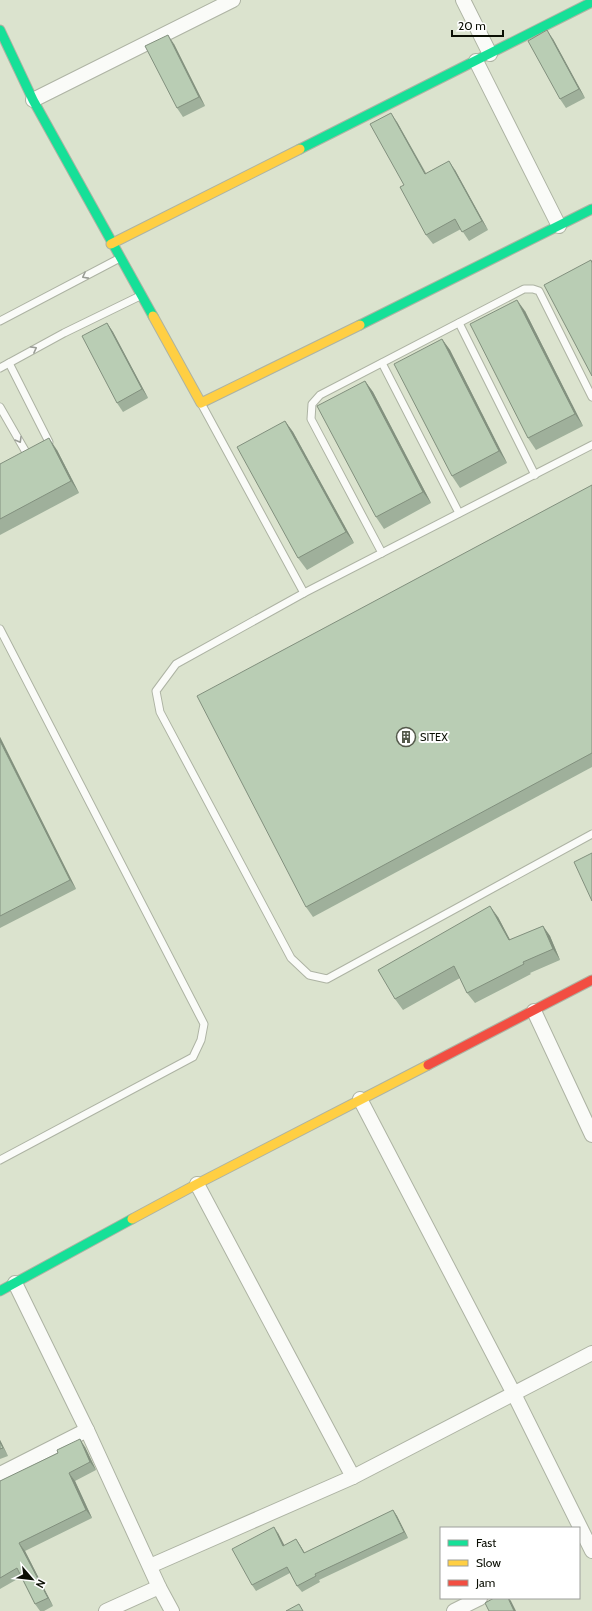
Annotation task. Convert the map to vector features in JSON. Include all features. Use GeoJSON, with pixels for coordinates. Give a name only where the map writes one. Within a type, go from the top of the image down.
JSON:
{"type":"FeatureCollection","features":[{"type":"Feature","properties":{"kind":"street"},"geometry":{"type":"LineString","coordinates":[[33,100],[233,0]]}},
{"type":"Feature","properties":{"kind":"street"},"geometry":{"type":"LineString","coordinates":[[463,0],[490,54]]}},
{"type":"Feature","properties":{"kind":"street"},"geometry":{"type":"LineString","coordinates":[[111,244],[592,2]]}},
{"type":"Feature","properties":{"kind":"street"},"geometry":{"type":"LineString","coordinates":[[0,30],[33,100],[200,403],[247,382],[592,209]]}},
{"type":"Feature","properties":{"kind":"street"},"geometry":{"type":"LineString","coordinates":[[476,61],[559,226]]}},
{"type":"Feature","properties":{"kind":"street"},"geometry":{"type":"LineString","coordinates":[[0,1291],[197,1184],[592,980]]}},
{"type":"Feature","properties":{"kind":"street"},"geometry":{"type":"LineString","coordinates":[[534,1011],[592,1136]]}},
{"type":"Feature","properties":{"kind":"street"},"geometry":{"type":"LineString","coordinates":[[360,1099],[514,1394],[578,1527]]}},
{"type":"Feature","properties":{"kind":"street"},"geometry":{"type":"LineString","coordinates":[[197,1184],[353,1477]]}},
{"type":"Feature","properties":{"kind":"street"},"geometry":{"type":"LineString","coordinates":[[15,1283],[87,1430],[159,1587],[172,1611]]}},
{"type":"Feature","properties":{"kind":"street"},"geometry":{"type":"LineString","coordinates":[[150,1566],[353,1477],[592,1353]]}},
{"type":"Feature","properties":{"kind":"street"},"geometry":{"type":"LineString","coordinates":[[0,1474],[87,1430]]}},
{"type":"Feature","properties":{"kind":"street"},"geometry":{"type":"LineString","coordinates":[[580,1530],[588,1547]]}},
{"type":"Feature","properties":{"kind":"street"},"geometry":{"type":"LineString","coordinates":[[106,1611],[159,1587]]}},
{"type":"Feature","properties":{"kind":"street"},"geometry":{"type":"LineString","coordinates":[[454,1611],[478,1599]]}},
{"type":"Feature","properties":{"kind":"lane"},"geometry":{"type":"LineString","coordinates":[[0,321],[120,258]]}},
{"type":"Feature","properties":{"kind":"lane"},"geometry":{"type":"LineString","coordinates":[[382,553],[311,419],[312,404],[320,394],[524,289],[533,289],[538,292],[592,397]]}},
{"type":"Feature","properties":{"kind":"lane"},"geometry":{"type":"LineString","coordinates":[[0,368],[64,333],[141,296]]}},
{"type":"Feature","properties":{"kind":"lane"},"geometry":{"type":"LineString","coordinates":[[459,323],[535,475]]}},
{"type":"Feature","properties":{"kind":"lane"},"geometry":{"type":"LineString","coordinates":[[0,407],[27,454],[35,456],[41,454],[46,449],[49,442],[9,363]]}},
{"type":"Feature","properties":{"kind":"lane"},"geometry":{"type":"LineString","coordinates":[[382,363],[459,513]]}},
{"type":"Feature","properties":{"kind":"lane"},"geometry":{"type":"LineString","coordinates":[[200,403],[304,593]]}},
{"type":"Feature","properties":{"kind":"lane"},"geometry":{"type":"LineString","coordinates":[[592,445],[304,593],[176,664],[156,691],[160,712],[291,958],[309,975],[327,979],[592,834]]}},
{"type":"Feature","properties":{"kind":"lane"},"geometry":{"type":"LineString","coordinates":[[0,629],[204,1024],[201,1040],[193,1057],[0,1160]]}},
{"type":"Feature","properties":{"kind":"building"},"geometry":{"type":"Polygon","coordinates":[[[547,30],[579,89],[560,99],[528,41],[547,30]]]}},
{"type":"Feature","properties":{"kind":"building"},"geometry":{"type":"Polygon","coordinates":[[[168,35],[199,97],[177,108],[145,46],[168,35]]]}},
{"type":"Feature","properties":{"kind":"building"},"geometry":{"type":"Polygon","coordinates":[[[391,113],[425,174],[449,161],[482,221],[462,232],[455,219],[426,235],[400,187],[404,185],[370,124],[391,113]]]}},
{"type":"Feature","properties":{"kind":"building"},"geometry":{"type":"Polygon","coordinates":[[[591,260],[592,263],[592,376],[544,285],[591,260]]]}},
{"type":"Feature","properties":{"kind":"building"},"geometry":{"type":"Polygon","coordinates":[[[517,300],[575,414],[528,438],[470,324],[517,300]]]}},
{"type":"Feature","properties":{"kind":"building"},"geometry":{"type":"Polygon","coordinates":[[[107,323],[142,389],[117,403],[82,336],[107,323]]]}},
{"type":"Feature","properties":{"kind":"building"},"geometry":{"type":"Polygon","coordinates":[[[442,339],[499,451],[452,476],[394,364],[442,339]]]}},
{"type":"Feature","properties":{"kind":"building"},"geometry":{"type":"Polygon","coordinates":[[[365,381],[423,492],[376,517],[317,406],[365,381]]]}},
{"type":"Feature","properties":{"kind":"building"},"geometry":{"type":"Polygon","coordinates":[[[285,421],[346,532],[298,558],[237,447],[285,421]]]}},
{"type":"Feature","properties":{"kind":"building"},"geometry":{"type":"Polygon","coordinates":[[[49,438],[71,481],[0,519],[0,464],[49,438]]]}},
{"type":"Feature","properties":{"kind":"building","name":"SITEX"},"geometry":{"type":"Polygon","coordinates":[[[592,485],[592,753],[306,907],[197,696],[592,485]]]}},
{"type":"Feature","properties":{"kind":"building"},"geometry":{"type":"Polygon","coordinates":[[[0,741],[70,880],[0,916],[0,741]]]}},
{"type":"Feature","properties":{"kind":"building"},"geometry":{"type":"Polygon","coordinates":[[[592,853],[592,901],[574,862],[592,853]]]}},
{"type":"Feature","properties":{"kind":"building"},"geometry":{"type":"Polygon","coordinates":[[[490,906],[509,940],[543,926],[553,949],[523,962],[524,964],[467,993],[454,966],[395,999],[378,970],[490,906]]]}},
{"type":"Feature","properties":{"kind":"building"},"geometry":{"type":"Polygon","coordinates":[[[80,1439],[90,1462],[69,1473],[86,1510],[19,1543],[48,1598],[35,1604],[17,1568],[0,1578],[0,1481],[58,1453],[57,1450],[80,1439]]]}},
{"type":"Feature","properties":{"kind":"building"},"geometry":{"type":"Polygon","coordinates":[[[0,1442],[3,1448],[0,1449],[0,1442]]]}},
{"type":"Feature","properties":{"kind":"building"},"geometry":{"type":"Polygon","coordinates":[[[393,1510],[404,1532],[315,1574],[316,1576],[297,1586],[287,1567],[252,1585],[232,1549],[274,1527],[283,1546],[296,1539],[304,1553],[393,1510]]]}},
{"type":"Feature","properties":{"kind":"building"},"geometry":{"type":"Polygon","coordinates":[[[492,1599],[508,1599],[514,1611],[489,1611],[485,1603],[492,1599]]]}},
{"type":"Feature","properties":{"kind":"building"},"geometry":{"type":"Polygon","coordinates":[[[299,1604],[303,1611],[286,1611],[299,1604]]]}},
{"type":"Feature","properties":{"kind":"traffic: fast"},"geometry":{"type":"LineString","coordinates":[[300,149],[592,2]]}},
{"type":"Feature","properties":{"kind":"traffic: fast"},"geometry":{"type":"LineString","coordinates":[[0,30],[33,100],[153,316]]}},
{"type":"Feature","properties":{"kind":"traffic: fast"},"geometry":{"type":"LineString","coordinates":[[360,325],[592,209]]}},
{"type":"Feature","properties":{"kind":"traffic: fast"},"geometry":{"type":"LineString","coordinates":[[0,1291],[132,1219]]}},
{"type":"Feature","properties":{"kind":"traffic: slow"},"geometry":{"type":"LineString","coordinates":[[111,244],[300,149]]}},
{"type":"Feature","properties":{"kind":"traffic: slow"},"geometry":{"type":"LineString","coordinates":[[153,316],[201,403],[360,325]]}},
{"type":"Feature","properties":{"kind":"traffic: slow"},"geometry":{"type":"LineString","coordinates":[[132,1219],[428,1065]]}},
{"type":"Feature","properties":{"kind":"traffic: jam"},"geometry":{"type":"LineString","coordinates":[[428,1065],[592,980]]}},
{"type":"Feature","properties":{"kind":"place","name":"SITEX"},"geometry":{"type":"Point","coordinates":[406,737]}}]}
